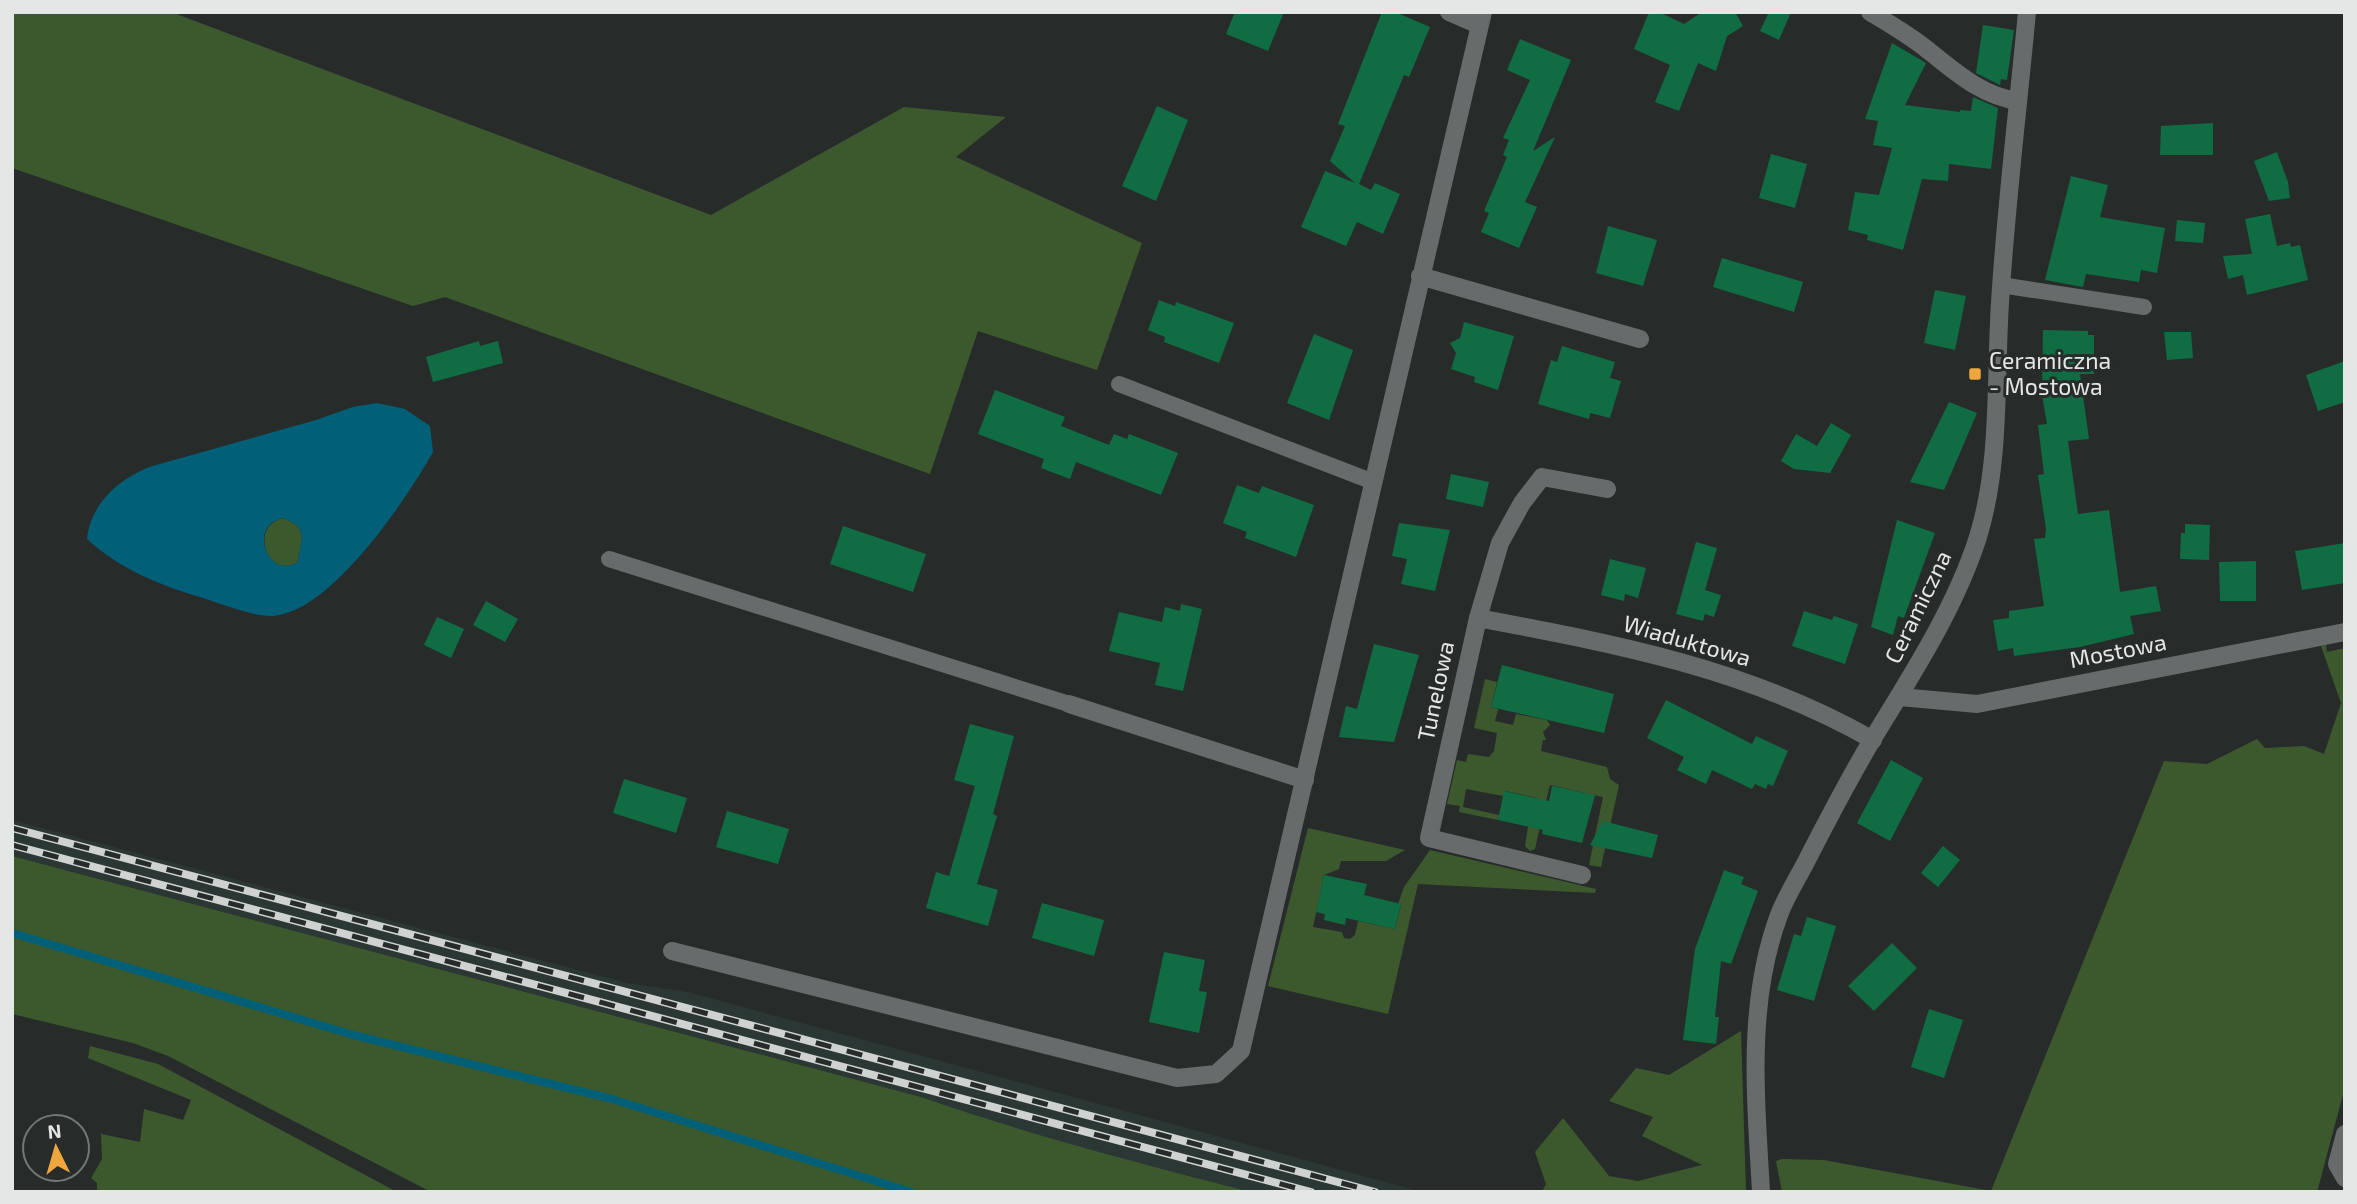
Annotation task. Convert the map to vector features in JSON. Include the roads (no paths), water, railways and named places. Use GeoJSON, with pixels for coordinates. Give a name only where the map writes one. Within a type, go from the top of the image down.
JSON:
{"type":"FeatureCollection","features":[{"type":"Feature","properties":{"kind":"street"},"geometry":{"type":"LineString","coordinates":[[672,951],[1177,1077],[1216,1074],[1241,1051],[1305,780],[1371,481],[1481,19],[1449,12]]}},
{"type":"Feature","properties":{"kind":"street"},"geometry":{"type":"LineString","coordinates":[[1870,12],[1904,32],[1956,74],[1992,96],[2018,101]]}},
{"type":"Feature","properties":{"kind":"street","name":"Ceramiczna"},"geometry":{"type":"LineString","coordinates":[[1761,1192],[1756,1118],[1755,1028],[1764,969],[1779,915],[1835,806],[1900,696],[1964,575],[1979,535],[1988,490],[1994,434],[2001,285],[2027,12]]}},
{"type":"Feature","properties":{"kind":"street"},"geometry":{"type":"LineString","coordinates":[[1420,276],[1640,339]]}},
{"type":"Feature","properties":{"kind":"street","name":"Tunelowa"},"geometry":{"type":"LineString","coordinates":[[1582,875],[1429,838],[1478,618],[1500,543],[1522,503],[1542,477],[1607,489]]}},
{"type":"Feature","properties":{"kind":"street","name":"Wiaduktowa"},"geometry":{"type":"LineString","coordinates":[[1478,618],[1678,659],[1834,718],[1873,740]]}},
{"type":"Feature","properties":{"kind":"street","name":"Mostowa"},"geometry":{"type":"LineString","coordinates":[[1900,696],[1978,704],[2345,632]]}},
{"type":"Feature","properties":{"kind":"street"},"geometry":{"type":"LineString","coordinates":[[1069,704],[1305,780]]}},
{"type":"Feature","properties":{"kind":"street"},"geometry":{"type":"LineString","coordinates":[[2345,1134],[2337,1164],[2345,1178]]}},
{"type":"Feature","properties":{"kind":"lane"},"geometry":{"type":"LineString","coordinates":[[2001,285],[2144,307]]}},
{"type":"Feature","properties":{"kind":"lane"},"geometry":{"type":"LineString","coordinates":[[1119,384],[1371,481]]}},
{"type":"Feature","properties":{"kind":"lane"},"geometry":{"type":"LineString","coordinates":[[609,559],[1069,704]]}},
{"type":"Feature","properties":{"kind":"water"},"geometry":{"type":"Polygon","coordinates":[[[377,403],[405,409],[430,426],[433,452],[405,497],[365,550],[319,595],[295,610],[265,616],[185,592],[126,567],[87,539],[94,514],[100,504],[117,486],[138,472],[353,407],[377,403]],[[284,518],[273,522],[266,530],[266,549],[270,558],[278,564],[287,566],[298,562],[302,536],[298,526],[284,518]]]}},
{"type":"Feature","properties":{"kind":"waterway"},"geometry":{"type":"LineString","coordinates":[[12,933],[353,1035],[612,1099],[911,1192]]}},
{"type":"Feature","properties":{"kind":"railway"},"geometry":{"type":"LineString","coordinates":[[12,828],[1375,1192]]}},
{"type":"Feature","properties":{"kind":"railway"},"geometry":{"type":"LineString","coordinates":[[12,845],[1311,1192]]}},
{"type":"Feature","properties":{"kind":"place","name":"Ceramiczna - Mostowa"},"geometry":{"type":"Point","coordinates":[1975,374]}}]}
